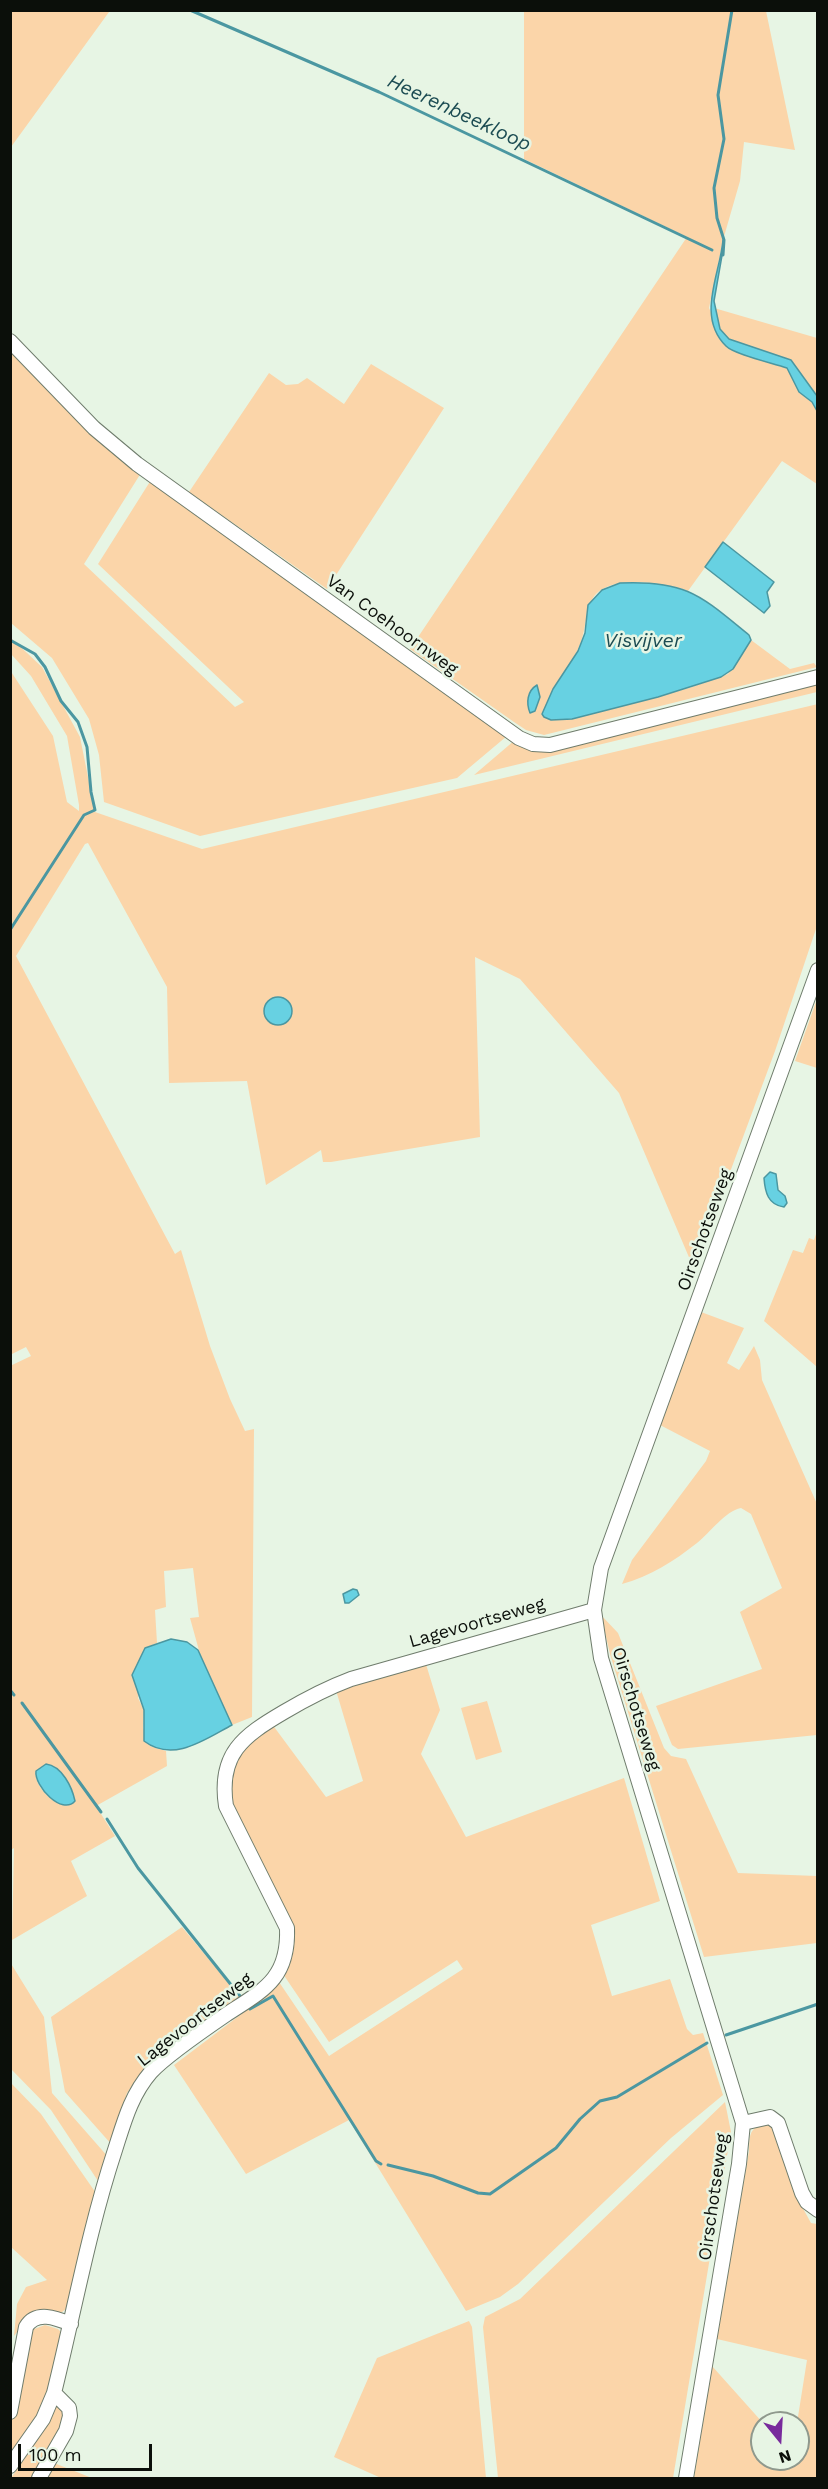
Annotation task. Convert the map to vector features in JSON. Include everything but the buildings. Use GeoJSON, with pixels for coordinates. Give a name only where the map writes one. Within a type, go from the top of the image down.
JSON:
{"type":"FeatureCollection","features":[{"type":"Feature","properties":{"kind":"street","name":"Van Coehoornweg"},"geometry":{"type":"LineString","coordinates":[[10,341],[94,428],[137,464],[514,734],[533,744],[550,745],[818,677]]}},
{"type":"Feature","properties":{"kind":"street","name":"Oirschotseweg"},"geometry":{"type":"LineString","coordinates":[[686,2478],[740,2164],[742,2123],[735,2090],[601,1658],[594,1610],[601,1568],[818,970]]}},
{"type":"Feature","properties":{"kind":"street","name":"Lagevoortseweg"},"geometry":{"type":"LineString","coordinates":[[10,2466],[43,2419],[54,2392],[103,2187],[131,2102],[153,2070],[226,2015],[258,1995],[273,1981],[283,1965],[288,1947],[287,1928],[226,1806],[223,1787],[228,1764],[236,1747],[253,1730],[323,1689],[579,1612],[594,1610]]}},
{"type":"Feature","properties":{"kind":"street"},"geometry":{"type":"LineString","coordinates":[[742,2123],[770,2117],[778,2123],[802,2193],[818,2210]]}},
{"type":"Feature","properties":{"kind":"street"},"geometry":{"type":"LineString","coordinates":[[10,2412],[26,2327],[30,2321],[41,2317],[71,2324]]}},
{"type":"Feature","properties":{"kind":"street"},"geometry":{"type":"LineString","coordinates":[[39,2478],[70,2421],[69,2408],[54,2392]]}},
{"type":"Feature","properties":{"kind":"shaded area"},"geometry":{"type":"Polygon","coordinates":[[[106,10],[109,12],[11,147],[11,11],[106,10]]]}},
{"type":"Feature","properties":{"kind":"shaded area"},"geometry":{"type":"Polygon","coordinates":[[[524,11],[766,11],[795,150],[744,142],[740,181],[723,240],[709,308],[727,347],[787,368],[799,392],[812,402],[817,411],[817,484],[782,461],[688,591],[666,585],[637,582],[609,586],[599,592],[589,606],[579,647],[553,691],[548,708],[548,719],[571,719],[689,688],[728,674],[751,640],[790,669],[814,663],[817,667],[544,735],[526,730],[410,649],[687,237],[524,159],[524,11]]]}},
{"type":"Feature","properties":{"kind":"shaded area"},"geometry":{"type":"Polygon","coordinates":[[[714,308],[817,338],[817,396],[791,360],[729,339],[720,329],[714,308]]]}},
{"type":"Feature","properties":{"kind":"shaded area"},"geometry":{"type":"Polygon","coordinates":[[[10,347],[141,473],[84,564],[235,707],[244,702],[98,564],[151,480],[507,736],[457,778],[200,836],[104,802],[99,755],[89,719],[52,658],[11,623],[10,347]]]}},
{"type":"Feature","properties":{"kind":"shaded area"},"geometry":{"type":"Polygon","coordinates":[[[371,364],[444,408],[327,589],[189,492],[269,373],[286,385],[298,384],[307,378],[344,404],[371,364]]]}},
{"type":"Feature","properties":{"kind":"shaded area"},"geometry":{"type":"Polygon","coordinates":[[[11,638],[42,667],[80,737],[95,812],[202,849],[818,704],[817,926],[775,1051],[694,1269],[619,1093],[520,979],[475,957],[480,1137],[331,1162],[323,1162],[321,1150],[266,1185],[247,1081],[169,1083],[167,987],[88,843],[85,844],[16,956],[175,1254],[181,1250],[210,1346],[230,1399],[245,1431],[254,1429],[252,1717],[232,1725],[200,1654],[190,1618],[199,1617],[193,1568],[164,1571],[166,1607],[155,1610],[157,1643],[145,1648],[138,1698],[144,1710],[143,1728],[150,1746],[166,1751],[167,1766],[96,1806],[115,1836],[71,1861],[87,1896],[12,1940],[14,1848],[11,1850],[10,1366],[31,1356],[26,1347],[10,1355],[10,670],[53,736],[67,802],[79,811],[79,805],[67,736],[31,676],[11,654],[11,638]],[[292,1014],[264,1015],[275,1025],[289,1021],[292,1014]],[[46,1764],[36,1771],[41,1789],[58,1803],[70,1805],[74,1796],[66,1781],[56,1768],[46,1764]]]}},
{"type":"Feature","properties":{"kind":"shaded area"},"geometry":{"type":"Polygon","coordinates":[[[817,679],[817,692],[474,775],[515,740],[525,745],[817,679]]]}},
{"type":"Feature","properties":{"kind":"shaded area"},"geometry":{"type":"Polygon","coordinates":[[[817,999],[817,1068],[795,1061],[817,999]]]}},
{"type":"Feature","properties":{"kind":"shaded area"},"geometry":{"type":"Polygon","coordinates":[[[817,1231],[817,1367],[764,1321],[793,1250],[803,1253],[809,1238],[814,1240],[817,1231]]]}},
{"type":"Feature","properties":{"kind":"shaded area"},"geometry":{"type":"Polygon","coordinates":[[[701,1312],[744,1328],[727,1363],[739,1370],[754,1346],[760,1360],[762,1380],[817,1504],[817,1735],[678,1749],[672,1745],[656,1706],[762,1669],[740,1612],[782,1588],[751,1514],[741,1508],[729,1513],[697,1543],[671,1562],[643,1577],[622,1584],[632,1560],[706,1461],[710,1451],[660,1425],[701,1312]]]}},
{"type":"Feature","properties":{"kind":"shaded area"},"geometry":{"type":"Polygon","coordinates":[[[601,1615],[618,1633],[664,1748],[671,1756],[686,1759],[738,1873],[817,1876],[817,1943],[704,1957],[610,1654],[601,1615]]]}},
{"type":"Feature","properties":{"kind":"shaded area"},"geometry":{"type":"Polygon","coordinates":[[[425,1661],[440,1710],[421,1754],[466,1837],[624,1778],[660,1901],[591,1925],[612,1996],[670,1979],[687,2029],[693,2035],[703,2033],[723,2095],[671,2138],[518,2284],[500,2297],[466,2311],[349,2120],[246,2174],[174,2065],[260,2000],[277,1979],[329,2056],[463,1969],[457,1960],[329,2042],[281,1971],[289,1949],[228,1808],[233,1762],[269,1720],[326,1797],[363,1781],[335,1687],[425,1661]]]}},
{"type":"Feature","properties":{"kind":"shaded area"},"geometry":{"type":"Polygon","coordinates":[[[487,1701],[502,1752],[476,1760],[461,1708],[487,1701]]]}},
{"type":"Feature","properties":{"kind":"shaded area"},"geometry":{"type":"Polygon","coordinates":[[[182,1927],[241,1998],[140,2074],[127,2093],[112,2145],[65,2092],[51,2017],[182,1927]]]}},
{"type":"Feature","properties":{"kind":"shaded area"},"geometry":{"type":"Polygon","coordinates":[[[10,1962],[44,2017],[52,2093],[109,2158],[100,2184],[51,2110],[11,2069],[10,1962]]]}},
{"type":"Feature","properties":{"kind":"shaded area"},"geometry":{"type":"Polygon","coordinates":[[[10,2082],[41,2114],[98,2196],[73,2281],[69,2307],[62,2312],[34,2314],[14,2336],[17,2304],[26,2287],[47,2280],[11,2247],[10,2082]]]}},
{"type":"Feature","properties":{"kind":"shaded area"},"geometry":{"type":"Polygon","coordinates":[[[725,2102],[731,2132],[673,2478],[498,2478],[483,2327],[485,2317],[520,2299],[725,2102]]]}},
{"type":"Feature","properties":{"kind":"shaded area"},"geometry":{"type":"Polygon","coordinates":[[[763,2124],[772,2127],[800,2203],[811,2223],[817,2224],[817,2478],[694,2478],[712,2366],[752,2411],[750,2411],[750,2471],[810,2471],[810,2411],[799,2411],[807,2360],[717,2339],[750,2138],[752,2131],[763,2124]]]}},
{"type":"Feature","properties":{"kind":"shaded area"},"geometry":{"type":"Polygon","coordinates":[[[469,2321],[472,2327],[486,2478],[381,2478],[334,2457],[377,2358],[469,2321]]]}},
{"type":"Feature","properties":{"kind":"shaded area"},"geometry":{"type":"Polygon","coordinates":[[[45,2325],[58,2329],[64,2335],[39,2416],[11,2454],[11,2422],[29,2331],[45,2325]]]}},
{"type":"Feature","properties":{"kind":"shaded area"},"geometry":{"type":"Polygon","coordinates":[[[55,2404],[67,2414],[36,2478],[11,2478],[43,2432],[55,2404]]]}},
{"type":"Feature","properties":{"kind":"shaded area"},"geometry":{"type":"Polygon","coordinates":[[[54,2463],[92,2478],[44,2478],[54,2463]]]}},
{"type":"Feature","properties":{"kind":"water"},"geometry":{"type":"Polygon","coordinates":[[[723,240],[714,301],[720,329],[729,339],[791,360],[817,396],[817,411],[812,402],[799,392],[787,368],[746,356],[731,349],[717,334],[712,322],[711,309],[723,240]]]}},
{"type":"Feature","properties":{"kind":"water"},"geometry":{"type":"Polygon","coordinates":[[[723,542],[774,582],[767,592],[770,606],[764,613],[705,567],[723,542]]]}},
{"type":"Feature","properties":{"kind":"water","name":"Visvijver"},"geometry":{"type":"Polygon","coordinates":[[[620,583],[662,584],[692,593],[718,610],[749,635],[751,640],[733,669],[721,677],[658,697],[572,719],[551,720],[544,717],[542,714],[553,689],[578,651],[585,633],[588,605],[602,590],[620,583]]]}},
{"type":"Feature","properties":{"kind":"water"},"geometry":{"type":"Polygon","coordinates":[[[537,685],[540,697],[535,711],[530,713],[528,697],[537,685]]]}},
{"type":"Feature","properties":{"kind":"water"},"geometry":{"type":"Polygon","coordinates":[[[278,997],[288,1001],[292,1011],[288,1021],[278,1025],[268,1021],[264,1011],[268,1001],[278,997]]]}},
{"type":"Feature","properties":{"kind":"water"},"geometry":{"type":"Polygon","coordinates":[[[770,1172],[776,1174],[778,1190],[785,1196],[787,1203],[784,1207],[774,1204],[767,1193],[764,1178],[770,1172]]]}},
{"type":"Feature","properties":{"kind":"water"},"geometry":{"type":"Polygon","coordinates":[[[353,1589],[357,1590],[359,1595],[349,1603],[345,1603],[343,1594],[353,1589]]]}},
{"type":"Feature","properties":{"kind":"water"},"geometry":{"type":"Polygon","coordinates":[[[171,1639],[187,1642],[198,1650],[232,1725],[188,1747],[177,1750],[155,1747],[144,1741],[144,1710],[132,1675],[145,1648],[171,1639]]]}},
{"type":"Feature","properties":{"kind":"water"},"geometry":{"type":"Polygon","coordinates":[[[46,1764],[57,1769],[69,1784],[75,1801],[70,1805],[56,1802],[39,1784],[36,1771],[46,1764]]]}},
{"type":"Feature","properties":{"kind":"waterway","name":"Heerenbeekloop"},"geometry":{"type":"LineString","coordinates":[[190,10],[379,92],[712,250]]}},
{"type":"Feature","properties":{"kind":"waterway"},"geometry":{"type":"LineString","coordinates":[[723,255],[724,240],[717,218],[714,188],[724,139],[718,95],[732,10]]}},
{"type":"Feature","properties":{"kind":"waterway"},"geometry":{"type":"LineString","coordinates":[[10,640],[35,654],[45,667],[61,701],[78,722],[87,747],[95,810],[84,815],[10,930]]}},
{"type":"Feature","properties":{"kind":"waterway"},"geometry":{"type":"LineString","coordinates":[[10,1690],[14,1695]]}},
{"type":"Feature","properties":{"kind":"waterway"},"geometry":{"type":"LineString","coordinates":[[22,1703],[101,1812]]}},
{"type":"Feature","properties":{"kind":"waterway"},"geometry":{"type":"LineString","coordinates":[[107,1819],[138,1868],[240,1996]]}},
{"type":"Feature","properties":{"kind":"waterway"},"geometry":{"type":"LineString","coordinates":[[250,2009],[273,1996],[376,2161],[381,2164]]}},
{"type":"Feature","properties":{"kind":"waterway"},"geometry":{"type":"LineString","coordinates":[[726,2035],[818,2004]]}},
{"type":"Feature","properties":{"kind":"waterway"},"geometry":{"type":"LineString","coordinates":[[388,2165],[433,2176],[478,2193],[490,2194],[556,2148],[580,2119],[600,2101],[617,2097],[707,2043]]}}]}
